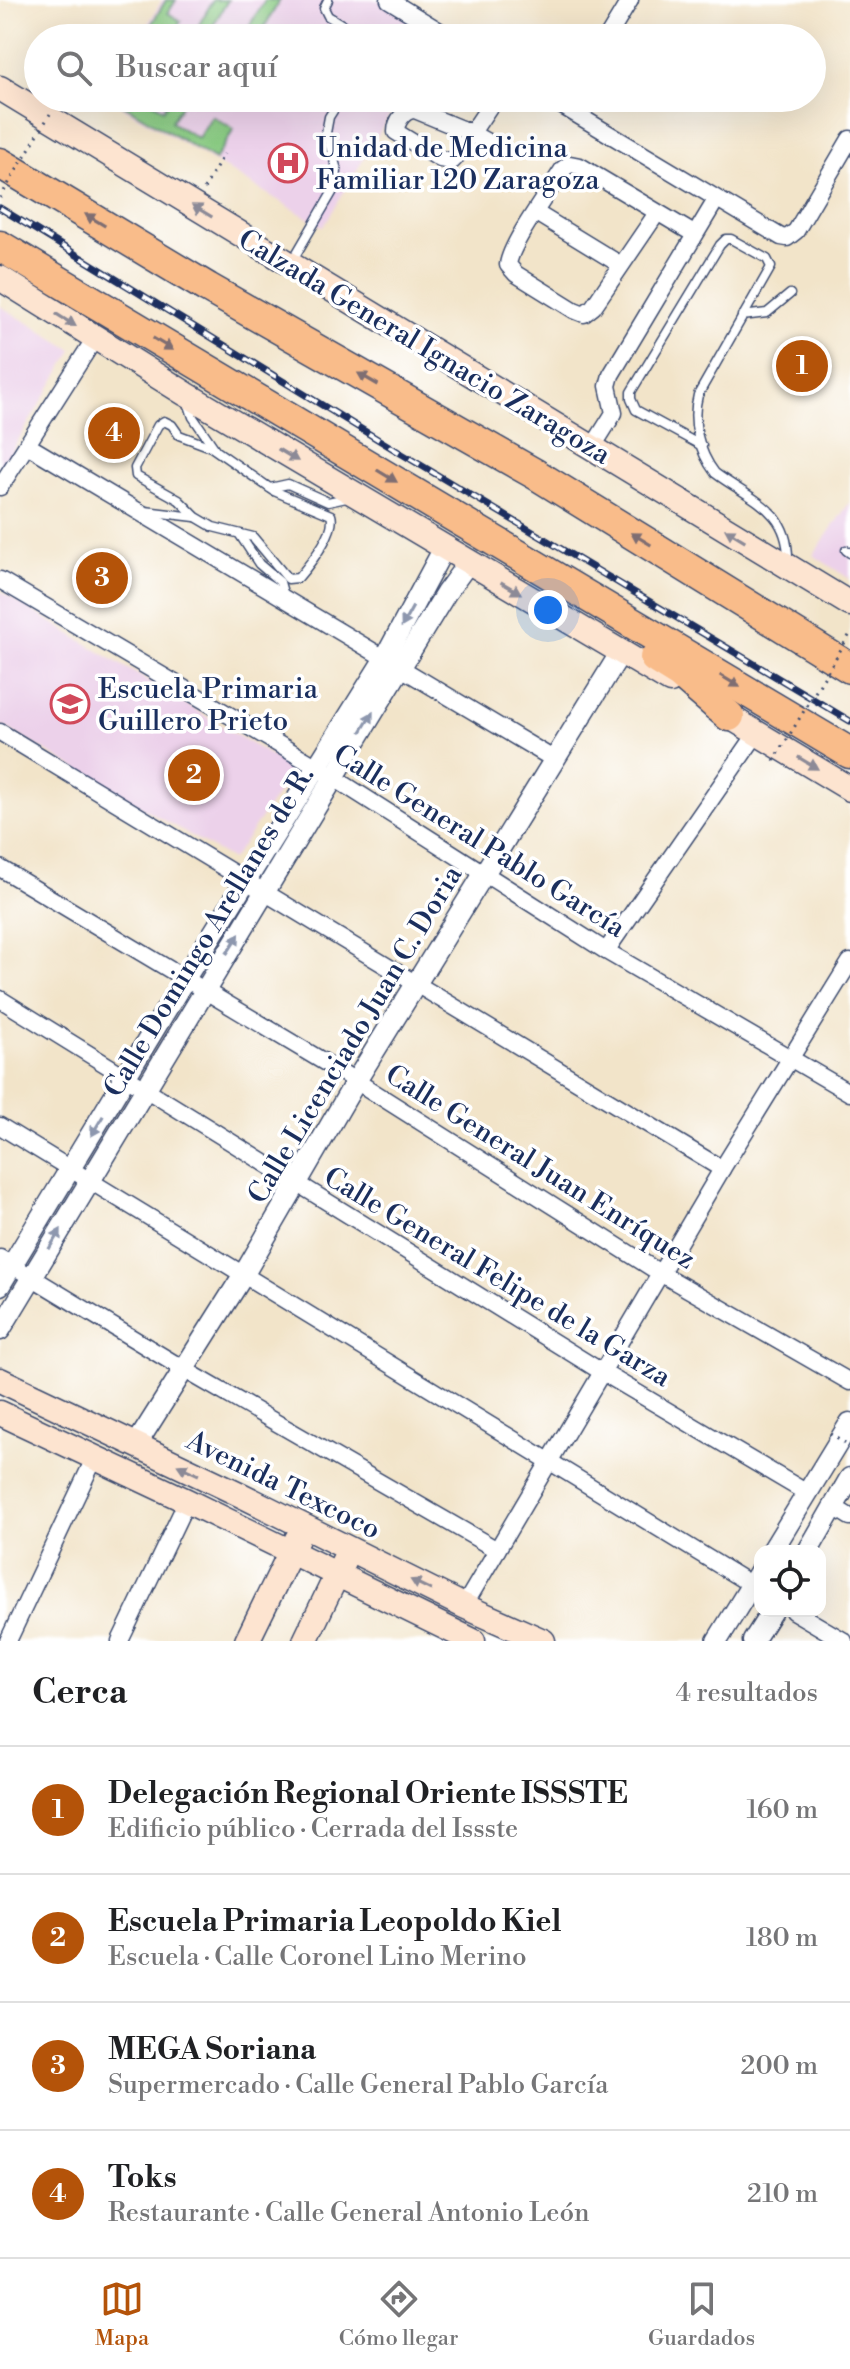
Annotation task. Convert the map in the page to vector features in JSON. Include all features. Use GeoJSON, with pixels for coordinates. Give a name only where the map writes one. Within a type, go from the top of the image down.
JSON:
{"type":"FeatureCollection","features":[{"type":"Feature","properties":{"kind":"highway","name":"Calzada General Ignacio Zaragoza"},"geometry":{"type":"LineString","coordinates":[[0,163],[208,288],[537,475],[850,668]]}},
{"type":"Feature","properties":{"kind":"highway"},"geometry":{"type":"LineString","coordinates":[[0,246],[850,753]]}},
{"type":"Feature","properties":{"kind":"highway"},"geometry":{"type":"LineString","coordinates":[[530,561],[623,638],[679,673],[729,716]]}},
{"type":"Feature","properties":{"kind":"main road","name":"Calzada General Ignacio Zaragoza"},"geometry":{"type":"LineString","coordinates":[[0,88],[24,103]]}},
{"type":"Feature","properties":{"kind":"main road","name":"Calzada General Ignacio Zaragoza"},"geometry":{"type":"LineString","coordinates":[[39,112],[850,604]]}},
{"type":"Feature","properties":{"kind":"main road"},"geometry":{"type":"LineString","coordinates":[[0,278],[355,496],[850,789]]}},
{"type":"Feature","properties":{"kind":"main road","name":"Avenida Texcoco"},"geometry":{"type":"LineString","coordinates":[[0,1380],[464,1606],[543,1641]]}},
{"type":"Feature","properties":{"kind":"main road","name":"Avenida Texcoco"},"geometry":{"type":"LineString","coordinates":[[1,1415],[227,1520],[378,1595],[435,1633],[473,1641]]}},
{"type":"Feature","properties":{"kind":"main road"},"geometry":{"type":"LineString","coordinates":[[227,1520],[239,1494]]}},
{"type":"Feature","properties":{"kind":"main road"},"geometry":{"type":"LineString","coordinates":[[247,1641],[304,1527]]}},
{"type":"Feature","properties":{"kind":"main road"},"geometry":{"type":"LineString","coordinates":[[305,1641],[349,1549]]}},
{"type":"Feature","properties":{"kind":"main road"},"geometry":{"type":"LineString","coordinates":[[378,1595],[390,1570]]}},
{"type":"Feature","properties":{"kind":"street"},"geometry":{"type":"LineString","coordinates":[[389,0],[428,24]]}},
{"type":"Feature","properties":{"kind":"street"},"geometry":{"type":"LineString","coordinates":[[615,24],[630,0]]}},
{"type":"Feature","properties":{"kind":"street"},"geometry":{"type":"LineString","coordinates":[[485,112],[471,133],[502,150]]}},
{"type":"Feature","properties":{"kind":"street"},"geometry":{"type":"LineString","coordinates":[[582,112],[716,200],[776,235],[787,238],[796,231],[850,139]]}},
{"type":"Feature","properties":{"kind":"street"},"geometry":{"type":"LineString","coordinates":[[657,213],[584,314],[516,274],[508,265],[563,169],[570,164],[580,166],[694,234]]}},
{"type":"Feature","properties":{"kind":"street"},"geometry":{"type":"LineString","coordinates":[[592,448],[614,413],[608,386],[611,375],[716,200]]}},
{"type":"Feature","properties":{"kind":"street"},"geometry":{"type":"LineString","coordinates":[[536,213],[621,265]]}},
{"type":"Feature","properties":{"kind":"street"},"geometry":{"type":"LineString","coordinates":[[0,487],[95,338]]}},
{"type":"Feature","properties":{"kind":"street"},"geometry":{"type":"LineString","coordinates":[[27,445],[555,760]]}},
{"type":"Feature","properties":{"kind":"street","name":"Calle Domingo Arellanes de R."},"geometry":{"type":"LineString","coordinates":[[393,662],[444,548]]}},
{"type":"Feature","properties":{"kind":"street","name":"Calle Domingo Arellanes de R."},"geometry":{"type":"LineString","coordinates":[[0,1330],[89,1182],[184,980],[248,880],[325,773],[393,662],[468,563]]}},
{"type":"Feature","properties":{"kind":"street","name":"Calle General Pablo García"},"geometry":{"type":"LineString","coordinates":[[0,580],[325,773],[606,951],[850,1093]]}},
{"type":"Feature","properties":{"kind":"street"},"geometry":{"type":"LineString","coordinates":[[426,583],[446,593]]}},
{"type":"Feature","properties":{"kind":"street","name":"Calle Licenciado Juan C. Doria"},"geometry":{"type":"LineString","coordinates":[[136,1445],[244,1274],[356,1081],[621,652]]}},
{"type":"Feature","properties":{"kind":"street"},"geometry":{"type":"LineString","coordinates":[[0,732],[722,1169]]}},
{"type":"Feature","properties":{"kind":"street"},"geometry":{"type":"LineString","coordinates":[[606,951],[757,733]]}},
{"type":"Feature","properties":{"kind":"street","name":"Calle Domingo Arellanes de R."},"geometry":{"type":"LineString","coordinates":[[0,1285],[6,1262],[203,990],[266,892],[325,773]]}},
{"type":"Feature","properties":{"kind":"street","name":"Calle General Juan Enríquez"},"geometry":{"type":"LineString","coordinates":[[0,868],[356,1081],[660,1273],[850,1382]]}},
{"type":"Feature","properties":{"kind":"street"},"geometry":{"type":"LineString","coordinates":[[464,1606],[722,1169],[850,962]]}},
{"type":"Feature","properties":{"kind":"street","name":"Calle General Felipe de la Garza"},"geometry":{"type":"LineString","coordinates":[[0,999],[602,1372],[807,1493]]}},
{"type":"Feature","properties":{"kind":"street"},"geometry":{"type":"LineString","coordinates":[[0,1126],[549,1460],[754,1580]]}},
{"type":"Feature","properties":{"kind":"street"},"geometry":{"type":"LineString","coordinates":[[6,1262],[185,1370],[497,1550]]}},
{"type":"Feature","properties":{"kind":"street"},"geometry":{"type":"LineString","coordinates":[[776,1545],[850,1423]]}},
{"type":"Feature","properties":{"kind":"street"},"geometry":{"type":"LineString","coordinates":[[8,1641],[95,1457]]}},
{"type":"Feature","properties":{"kind":"street"},"geometry":{"type":"LineString","coordinates":[[813,1545],[842,1512],[850,1478]]}},
{"type":"Feature","properties":{"kind":"street"},"geometry":{"type":"LineString","coordinates":[[120,1641],[187,1501]]}},
{"type":"Feature","properties":{"kind":"street"},"geometry":{"type":"LineString","coordinates":[[717,1641],[754,1586]]}},
{"type":"Feature","properties":{"kind":"street"},"geometry":{"type":"LineString","coordinates":[[753,1641],[768,1617]]}},
{"type":"Feature","properties":{"kind":"street"},"geometry":{"type":"LineString","coordinates":[[803,1617],[844,1641]]}},
{"type":"Feature","properties":{"kind":"lane"},"geometry":{"type":"LineString","coordinates":[[328,0],[324,8],[328,16],[341,24]]}},
{"type":"Feature","properties":{"kind":"lane"},"geometry":{"type":"LineString","coordinates":[[290,264],[336,186],[337,170],[326,133],[332,112]]}},
{"type":"Feature","properties":{"kind":"lane"},"geometry":{"type":"LineString","coordinates":[[702,446],[636,410],[631,392],[726,239],[736,241],[771,264],[698,395],[695,417],[708,464],[715,473],[777,517],[784,528],[788,567]]}},
{"type":"Feature","properties":{"kind":"lane"},"geometry":{"type":"LineString","coordinates":[[742,316],[767,313],[790,294]]}},
{"type":"Feature","properties":{"kind":"lane"},"geometry":{"type":"LineString","coordinates":[[186,394],[193,417],[216,451]]}},
{"type":"Feature","properties":{"kind":"lane"},"geometry":{"type":"LineString","coordinates":[[164,421],[172,425],[179,435],[216,451],[270,488],[331,515],[333,525],[328,535],[300,576],[291,580],[271,561],[253,537],[213,527],[196,517],[179,500],[139,478],[135,468],[158,425],[164,421]]}},
{"type":"Feature","properties":{"kind":"lane"},"geometry":{"type":"LineString","coordinates":[[270,488],[288,484],[328,502],[355,496]]}},
{"type":"Feature","properties":{"kind":"lane"},"geometry":{"type":"LineString","coordinates":[[138,511],[196,517]]}},
{"type":"Feature","properties":{"kind":"lane"},"geometry":{"type":"LineString","coordinates":[[240,535],[259,564],[280,582],[286,600]]}},
{"type":"Feature","properties":{"kind":"path"},"geometry":{"type":"LineString","coordinates":[[0,198],[50,114]]}},
{"type":"Feature","properties":{"kind":"path"},"geometry":{"type":"LineString","coordinates":[[194,206],[224,154]]}},
{"type":"Feature","properties":{"kind":"path"},"geometry":{"type":"LineString","coordinates":[[774,761],[850,634]]}},
{"type":"Feature","properties":{"kind":"path"},"geometry":{"type":"LineString","coordinates":[[830,1434],[850,1447]]}},
{"type":"Feature","properties":{"kind":"shaded area"},"geometry":{"type":"Polygon","coordinates":[[[162,0],[379,0],[418,24],[148,24],[162,0]]]}},
{"type":"Feature","properties":{"kind":"shaded area","name":"Unidad de Medicina Familiar 120 Zaragoza"},"geometry":{"type":"Polygon","coordinates":[[[130,112],[392,112],[323,227],[130,112]]]}},
{"type":"Feature","properties":{"kind":"shaded area"},"geometry":{"type":"Polygon","coordinates":[[[0,306],[73,350],[0,470],[0,306]]]}},
{"type":"Feature","properties":{"kind":"shaded area"},"geometry":{"type":"Polygon","coordinates":[[[850,502],[850,579],[813,555],[850,502]]]}},
{"type":"Feature","properties":{"kind":"shaded area"},"geometry":{"type":"Polygon","coordinates":[[[0,591],[294,770],[232,860],[0,724],[0,591]]]}},
{"type":"Feature","properties":{"kind":"green space"},"geometry":{"type":"Polygon","coordinates":[[[166,0],[176,0],[168,13],[181,21],[179,24],[151,24],[166,0]]]}},
{"type":"Feature","properties":{"kind":"green space"},"geometry":{"type":"Polygon","coordinates":[[[213,0],[228,0],[214,24],[199,24],[213,0]]]}},
{"type":"Feature","properties":{"kind":"green space"},"geometry":{"type":"Polygon","coordinates":[[[265,0],[280,0],[266,24],[250,24],[265,0]]]}},
{"type":"Feature","properties":{"kind":"green space"},"geometry":{"type":"Polygon","coordinates":[[[135,112],[177,112],[171,122],[198,138],[212,116],[234,129],[215,160],[135,112]]]}},
{"type":"Feature","properties":{"kind":"railway"},"geometry":{"type":"LineString","coordinates":[[0,208],[397,451],[850,721]]}},
{"type":"Feature","properties":{"kind":"place","name":"Unidad de Medicina Familiar 120 Zaragoza"},"geometry":{"type":"Point","coordinates":[288,163]}},
{"type":"Feature","properties":{"kind":"place","name":"Delegación Regional Oriente ISSSTE"},"geometry":{"type":"Point","coordinates":[802,366]}},
{"type":"Feature","properties":{"kind":"place","name":"Toks"},"geometry":{"type":"Point","coordinates":[114,433]}},
{"type":"Feature","properties":{"kind":"place","name":"MEGA Soriana"},"geometry":{"type":"Point","coordinates":[102,578]}},
{"type":"Feature","properties":{"kind":"place","name":"Escuela Primaria Guillero Prieto"},"geometry":{"type":"Point","coordinates":[70,704]}},
{"type":"Feature","properties":{"kind":"place","name":"Escuela Primaria Leopoldo Kiel"},"geometry":{"type":"Point","coordinates":[194,775]}}]}
